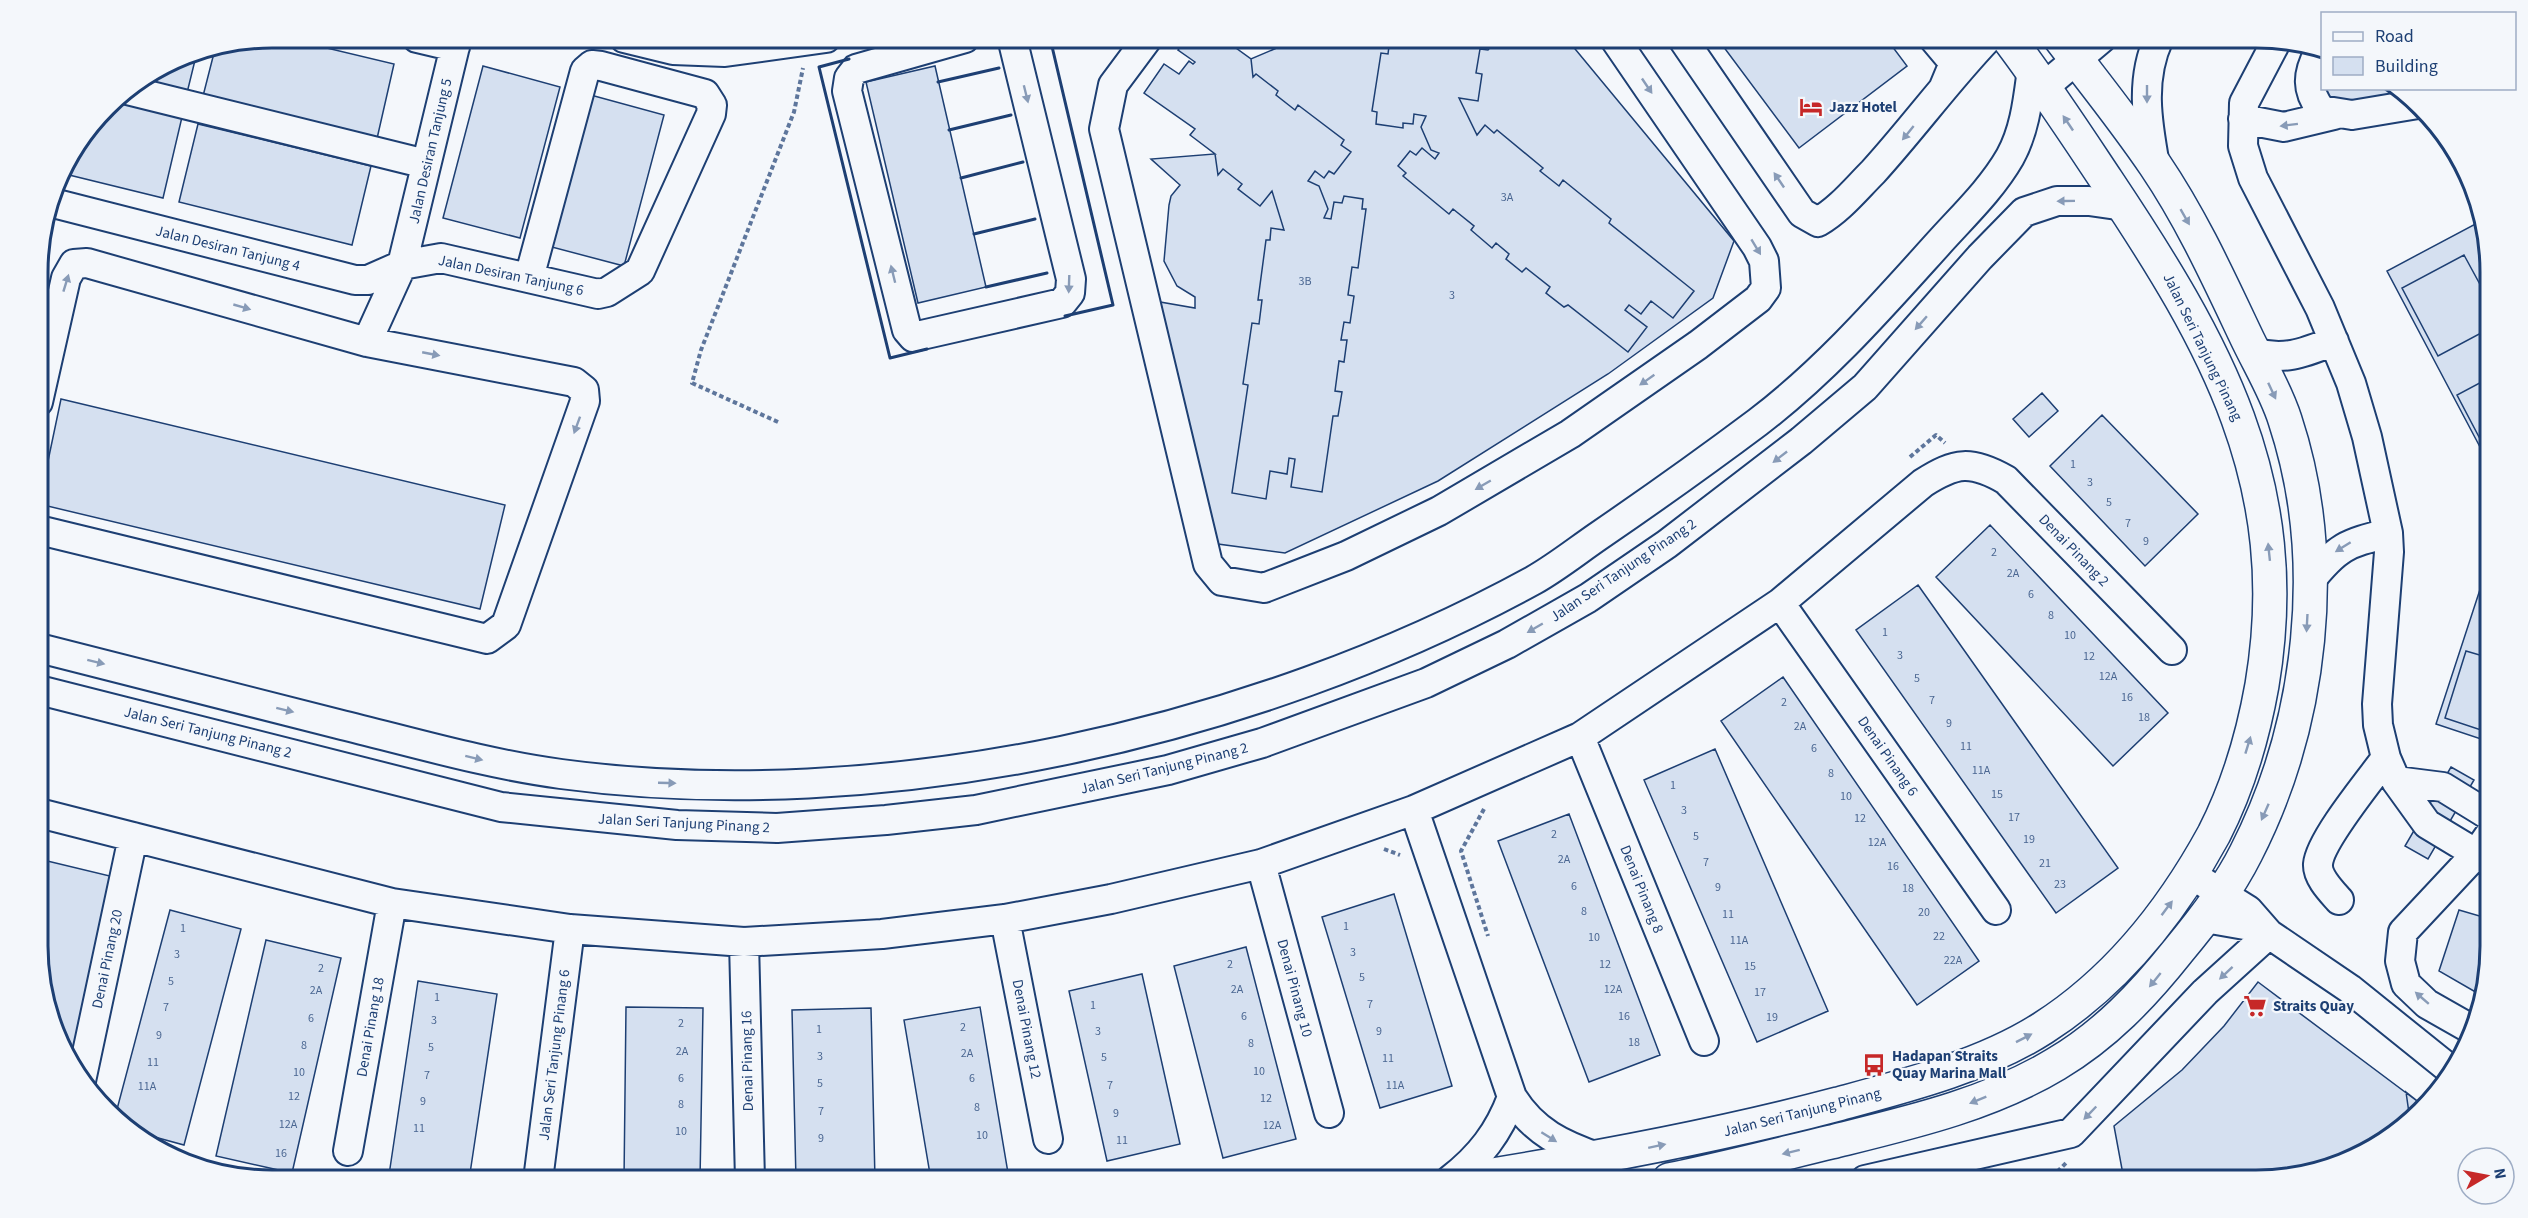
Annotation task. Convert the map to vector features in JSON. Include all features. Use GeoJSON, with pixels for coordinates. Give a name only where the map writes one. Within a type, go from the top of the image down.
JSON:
{"type":"FeatureCollection","features":[{"type":"Feature","properties":{"kind":"main road","name":"Jalan Seri Tanjung Pinang"},"geometry":{"type":"LineString","coordinates":[[1524,1170],[1600,1158],[1792,1116],[1883,1092],[2007,1047],[2041,1029],[2107,980],[2134,952],[2192,875],[2231,800],[2257,716],[2268,651],[2271,573],[2265,514],[2252,458],[2234,406],[2181,295],[2124,206],[2016,48]]}},
{"type":"Feature","properties":{"kind":"main road"},"geometry":{"type":"LineString","coordinates":[[1711,1170],[1915,1122],[2024,1081],[2086,1044],[2147,990],[2214,905],[2245,855],[2274,792],[2294,725],[2306,651],[2310,581],[2307,517],[2300,470],[2284,416],[2210,260],[2156,166],[2069,49]]}},
{"type":"Feature","properties":{"kind":"street","name":"Jalan Desiran Tanjung 5"},"geometry":{"type":"LineString","coordinates":[[367,342],[402,264],[455,48]]}},
{"type":"Feature","properties":{"kind":"street"},"geometry":{"type":"LineString","coordinates":[[665,48],[725,52],[753,48]]}},
{"type":"Feature","properties":{"kind":"street"},"geometry":{"type":"LineString","coordinates":[[930,48],[856,69],[849,78],[847,92],[907,330],[913,337],[1062,303],[1070,293],[1071,279],[1014,48]]}},
{"type":"Feature","properties":{"kind":"street"},"geometry":{"type":"LineString","coordinates":[[1141,48],[1113,85],[1104,129],[1208,564],[1222,581],[1264,588],[1346,556],[1439,511],[1560,440],[1698,345],[1758,299],[1766,288],[1767,275],[1757,247],[1621,48]]}},
{"type":"Feature","properties":{"kind":"street"},"geometry":{"type":"LineString","coordinates":[[1689,48],[1802,213],[1818,222],[1835,212],[1905,136],[1979,48]]}},
{"type":"Feature","properties":{"kind":"street"},"geometry":{"type":"LineString","coordinates":[[1942,48],[1954,63],[1944,87]]}},
{"type":"Feature","properties":{"kind":"street"},"geometry":{"type":"LineString","coordinates":[[1948,48],[1957,55],[1965,53],[1970,48]]}},
{"type":"Feature","properties":{"kind":"street"},"geometry":{"type":"LineString","coordinates":[[2155,48],[2150,63],[2146,88],[2147,121],[2156,166]]}},
{"type":"Feature","properties":{"kind":"street"},"geometry":{"type":"LineString","coordinates":[[2272,48],[2249,88],[2243,118],[2243,146],[2253,178],[2334,341],[2351,383],[2367,437],[2388,533],[2389,570],[2377,704],[2391,769],[2427,824],[2480,847]]}},
{"type":"Feature","properties":{"kind":"street"},"geometry":{"type":"LineString","coordinates":[[48,650],[495,764],[637,782],[769,784],[894,775],[1101,744],[1169,725],[1346,668],[1470,613],[1540,577],[1661,494],[1763,418],[1788,399],[1845,344],[1990,186],[2016,143],[2038,78],[2069,49]]}},
{"type":"Feature","properties":{"kind":"street"},"geometry":{"type":"LineString","coordinates":[[2316,57],[2310,67],[2308,84],[2313,99],[2321,110],[2334,115]]}},
{"type":"Feature","properties":{"kind":"street","name":"Jalan Desiran Tanjung 6"},"geometry":{"type":"LineString","coordinates":[[402,264],[441,258],[598,294],[607,292],[634,277],[640,271],[711,114],[710,98],[697,90],[601,66],[592,65],[585,71],[529,278]]}},
{"type":"Feature","properties":{"kind":"street"},"geometry":{"type":"LineString","coordinates":[[138,93],[426,164]]}},
{"type":"Feature","properties":{"kind":"street"},"geometry":{"type":"LineString","coordinates":[[2243,118],[2284,127],[2334,115],[2352,115],[2406,106]]}},
{"type":"Feature","properties":{"kind":"street","name":"Jalan Seri Tanjung Pinang 2"},"geometry":{"type":"LineString","coordinates":[[48,692],[501,807],[677,825],[777,828],[886,820],[976,810],[1168,770],[1263,743],[1426,683],[1507,644],[1588,598],[1667,544],[1801,441],[1865,387],[1980,257],[2024,212],[2056,201],[2089,201],[2124,206]]}},
{"type":"Feature","properties":{"kind":"street","name":"Jalan Desiran Tanjung 4"},"geometry":{"type":"LineString","coordinates":[[59,205],[355,280],[368,280],[402,264]]}},
{"type":"Feature","properties":{"kind":"street"},"geometry":{"type":"LineString","coordinates":[[48,358],[66,278],[74,264],[87,262],[367,342],[574,382],[584,390],[585,401],[506,625],[487,639],[48,532]]}},
{"type":"Feature","properties":{"kind":"street"},"geometry":{"type":"LineString","coordinates":[[2254,352],[2282,358],[2334,341]]}},
{"type":"Feature","properties":{"kind":"street","name":"Denai Pinang 2"},"geometry":{"type":"LineString","coordinates":[[1780,603],[1923,483],[1946,469],[1968,465],[1987,469],[2006,480],[2172,650]]}},
{"type":"Feature","properties":{"kind":"street"},"geometry":{"type":"LineString","coordinates":[[2310,581],[2338,549],[2350,542],[2388,533]]}},
{"type":"Feature","properties":{"kind":"street"},"geometry":{"type":"LineString","coordinates":[[48,815],[392,903],[570,929],[744,942],[882,934],[1005,919],[1111,899],[1261,864],[1414,810],[1580,736],[1780,603]]}},
{"type":"Feature","properties":{"kind":"street","name":"Denai Pinang 6"},"geometry":{"type":"LineString","coordinates":[[1780,603],[1996,910]]}},
{"type":"Feature","properties":{"kind":"street","name":"Denai Pinang 8"},"geometry":{"type":"LineString","coordinates":[[1580,736],[1704,1041]]}},
{"type":"Feature","properties":{"kind":"street"},"geometry":{"type":"LineString","coordinates":[[2391,769],[2443,787],[2480,810]]}},
{"type":"Feature","properties":{"kind":"street"},"geometry":{"type":"LineString","coordinates":[[2339,900],[2324,882],[2318,866],[2323,848],[2391,769]]}},
{"type":"Feature","properties":{"kind":"street"},"geometry":{"type":"LineString","coordinates":[[1414,810],[1512,1097],[1524,1116],[1538,1130],[1555,1141],[1600,1158]]}},
{"type":"Feature","properties":{"kind":"street","name":"Denai Pinang 20"},"geometry":{"type":"LineString","coordinates":[[84,1067],[133,837]]}},
{"type":"Feature","properties":{"kind":"street"},"geometry":{"type":"LineString","coordinates":[[2465,1026],[2427,1004],[2406,984],[2400,961],[2403,932],[2480,856]]}},
{"type":"Feature","properties":{"kind":"street","name":"Denai Pinang 10"},"geometry":{"type":"LineString","coordinates":[[1261,864],[1329,1113]]}},
{"type":"Feature","properties":{"kind":"street"},"geometry":{"type":"LineString","coordinates":[[2192,875],[2214,905],[2252,913],[2265,931],[2350,989],[2445,1065]]}},
{"type":"Feature","properties":{"kind":"street","name":"Denai Pinang 18"},"geometry":{"type":"LineString","coordinates":[[348,1151],[392,903]]}},
{"type":"Feature","properties":{"kind":"street","name":"Denai Pinang 12"},"geometry":{"type":"LineString","coordinates":[[1005,919],[1048,1139]]}},
{"type":"Feature","properties":{"kind":"street","name":"Jalan Seri Tanjung Pinang 6"},"geometry":{"type":"LineString","coordinates":[[539,1170],[570,929]]}},
{"type":"Feature","properties":{"kind":"street"},"geometry":{"type":"LineString","coordinates":[[1909,1170],[2071,1133],[2265,931]]}},
{"type":"Feature","properties":{"kind":"street","name":"Denai Pinang 16"},"geometry":{"type":"LineString","coordinates":[[744,942],[750,1170]]}},
{"type":"Feature","properties":{"kind":"street"},"geometry":{"type":"LineString","coordinates":[[1462,1170],[1477,1157],[1493,1138],[1512,1097]]}},
{"type":"Feature","properties":{"kind":"path"},"geometry":{"type":"LineString","coordinates":[[778,422],[692,383],[701,350],[794,112],[814,48]]}},
{"type":"Feature","properties":{"kind":"path"},"geometry":{"type":"LineString","coordinates":[[1485,806],[1461,851],[1490,940]]}},
{"type":"Feature","properties":{"kind":"path"},"geometry":{"type":"LineString","coordinates":[[1373,852],[1384,849],[1402,856]]}},
{"type":"Feature","properties":{"kind":"building"},"geometry":{"type":"Polygon","coordinates":[[[258,48],[327,48],[394,64],[376,143],[202,100],[213,56],[229,52],[258,48]]]}},
{"type":"Feature","properties":{"kind":"building"},"geometry":{"type":"Polygon","coordinates":[[[1180,48],[1236,48],[1251,59],[1253,77],[1256,74],[1278,91],[1276,95],[1295,110],[1298,105],[1344,140],[1341,145],[1351,152],[1334,174],[1329,171],[1324,178],[1315,171],[1308,181],[1319,186],[1328,209],[1324,218],[1331,219],[1334,202],[1342,203],[1344,196],[1363,199],[1362,209],[1366,209],[1358,268],[1352,267],[1348,295],[1354,296],[1350,323],[1344,322],[1341,340],[1347,340],[1344,362],[1339,361],[1335,391],[1342,392],[1338,416],[1333,416],[1322,492],[1291,487],[1295,459],[1289,458],[1287,474],[1270,471],[1266,499],[1232,493],[1248,385],[1243,384],[1252,323],[1259,324],[1262,300],[1258,300],[1266,240],[1270,240],[1271,228],[1284,230],[1272,191],[1260,206],[1238,189],[1242,184],[1223,169],[1218,175],[1215,154],[1190,135],[1195,129],[1144,93],[1164,64],[1179,74],[1189,61],[1193,64],[1195,62],[1178,50],[1180,48]]]}},
{"type":"Feature","properties":{"kind":"building"},"geometry":{"type":"Polygon","coordinates":[[[1180,48],[1236,48],[1251,59],[1277,48],[1574,48],[1734,241],[1713,298],[1608,374],[1438,481],[1285,553],[1218,544],[1160,302],[1195,308],[1195,297],[1177,286],[1164,261],[1169,205],[1171,196],[1180,185],[1151,159],[1215,154],[1190,135],[1195,129],[1144,93],[1164,64],[1179,74],[1189,61],[1193,64],[1195,62],[1178,50],[1180,48]]]}},
{"type":"Feature","properties":{"kind":"building"},"geometry":{"type":"Polygon","coordinates":[[[1389,48],[1490,48],[1488,50],[1480,49],[1476,73],[1482,74],[1478,101],[1459,98],[1477,135],[1485,125],[1494,133],[1497,130],[1543,168],[1540,171],[1559,186],[1563,180],[1611,219],[1609,223],[1694,291],[1673,318],[1651,301],[1641,314],[1629,305],[1625,310],[1647,327],[1628,352],[1568,305],[1564,307],[1546,293],[1550,287],[1526,268],[1522,272],[1506,259],[1509,254],[1496,243],[1492,248],[1471,230],[1474,226],[1453,209],[1449,214],[1403,176],[1406,173],[1398,166],[1410,151],[1416,155],[1422,148],[1435,159],[1439,153],[1431,150],[1421,127],[1426,116],[1414,114],[1413,124],[1403,123],[1403,128],[1376,124],[1377,112],[1372,111],[1381,53],[1388,54],[1389,48]]]}},
{"type":"Feature","properties":{"kind":"building","name":"Jazz Hotel"},"geometry":{"type":"Polygon","coordinates":[[[1724,48],[1894,48],[1907,66],[1799,148],[1724,48]]]}},
{"type":"Feature","properties":{"kind":"building"},"geometry":{"type":"Polygon","coordinates":[[[195,62],[186,97],[147,87],[173,71],[195,62]]]}},
{"type":"Feature","properties":{"kind":"building"},"geometry":{"type":"Polygon","coordinates":[[[483,66],[560,87],[520,238],[443,218],[483,66]]]}},
{"type":"Feature","properties":{"kind":"building"},"geometry":{"type":"Polygon","coordinates":[[[935,66],[986,287],[918,303],[866,82],[935,66]]]}},
{"type":"Feature","properties":{"kind":"building"},"geometry":{"type":"Polygon","coordinates":[[[2322,90],[2386,90],[2398,99],[2359,108],[2323,98],[2322,90]]]}},
{"type":"Feature","properties":{"kind":"building"},"geometry":{"type":"Polygon","coordinates":[[[587,94],[664,115],[624,266],[548,246],[587,94]]]}},
{"type":"Feature","properties":{"kind":"building"},"geometry":{"type":"Polygon","coordinates":[[[125,103],[182,117],[163,198],[70,175],[94,136],[125,103]]]}},
{"type":"Feature","properties":{"kind":"building"},"geometry":{"type":"Polygon","coordinates":[[[198,124],[371,166],[352,245],[179,202],[198,124]]]}},
{"type":"Feature","properties":{"kind":"building"},"geometry":{"type":"Polygon","coordinates":[[[2475,224],[2480,258],[2480,447],[2387,271],[2475,224]]]}},
{"type":"Feature","properties":{"kind":"building"},"geometry":{"type":"Polygon","coordinates":[[[2464,255],[2480,284],[2480,334],[2438,356],[2402,288],[2464,255]]]}},
{"type":"Feature","properties":{"kind":"building"},"geometry":{"type":"Polygon","coordinates":[[[2480,383],[2480,439],[2457,395],[2480,383]]]}},
{"type":"Feature","properties":{"kind":"building"},"geometry":{"type":"Polygon","coordinates":[[[2042,393],[2058,411],[2029,437],[2013,419],[2042,393]]]}},
{"type":"Feature","properties":{"kind":"building"},"geometry":{"type":"Polygon","coordinates":[[[61,399],[505,505],[480,609],[48,506],[48,461],[61,399]]]}},
{"type":"Feature","properties":{"kind":"building"},"geometry":{"type":"Polygon","coordinates":[[[2102,415],[2198,514],[2145,566],[2050,466],[2102,415]]]}},
{"type":"Feature","properties":{"kind":"building"},"geometry":{"type":"Polygon","coordinates":[[[1990,525],[2168,713],[2113,766],[1936,577],[1990,525]]]}},
{"type":"Feature","properties":{"kind":"building"},"geometry":{"type":"Polygon","coordinates":[[[1918,585],[2118,868],[2056,913],[1856,630],[1918,585]]]}},
{"type":"Feature","properties":{"kind":"building"},"geometry":{"type":"Polygon","coordinates":[[[2480,590],[2480,739],[2436,724],[2480,590]]]}},
{"type":"Feature","properties":{"kind":"building"},"geometry":{"type":"Polygon","coordinates":[[[2466,651],[2480,655],[2480,730],[2445,718],[2466,651]]]}},
{"type":"Feature","properties":{"kind":"building"},"geometry":{"type":"Polygon","coordinates":[[[1783,677],[1979,961],[1917,1005],[1721,721],[1783,677]]]}},
{"type":"Feature","properties":{"kind":"building"},"geometry":{"type":"Polygon","coordinates":[[[1715,749],[1828,1011],[1757,1042],[1644,780],[1715,749]]]}},
{"type":"Feature","properties":{"kind":"building"},"geometry":{"type":"Polygon","coordinates":[[[2451,767],[2474,780],[2428,859],[2405,846],[2451,767]]]}},
{"type":"Feature","properties":{"kind":"building"},"geometry":{"type":"Polygon","coordinates":[[[1569,814],[1660,1055],[1589,1082],[1498,841],[1569,814]]]}},
{"type":"Feature","properties":{"kind":"building"},"geometry":{"type":"Polygon","coordinates":[[[48,861],[114,877],[75,1052],[60,1018],[50,975],[48,861]]]}},
{"type":"Feature","properties":{"kind":"building"},"geometry":{"type":"Polygon","coordinates":[[[1394,894],[1452,1086],[1380,1108],[1322,917],[1394,894]]]}},
{"type":"Feature","properties":{"kind":"building"},"geometry":{"type":"Polygon","coordinates":[[[170,910],[241,929],[184,1145],[156,1137],[117,1107],[170,910]]]}},
{"type":"Feature","properties":{"kind":"building"},"geometry":{"type":"Polygon","coordinates":[[[2459,910],[2480,916],[2480,960],[2475,992],[2439,971],[2459,910]]]}},
{"type":"Feature","properties":{"kind":"building"},"geometry":{"type":"Polygon","coordinates":[[[266,940],[341,958],[293,1170],[279,1170],[216,1156],[266,940]]]}},
{"type":"Feature","properties":{"kind":"building"},"geometry":{"type":"Polygon","coordinates":[[[1246,947],[1296,1139],[1223,1158],[1174,966],[1246,947]]]}},
{"type":"Feature","properties":{"kind":"building"},"geometry":{"type":"Polygon","coordinates":[[[1142,974],[1180,1144],[1107,1161],[1069,991],[1142,974]]]}},
{"type":"Feature","properties":{"kind":"building"},"geometry":{"type":"Polygon","coordinates":[[[418,981],[497,994],[471,1170],[390,1170],[418,981]]]}},
{"type":"Feature","properties":{"kind":"building"},"geometry":{"type":"Polygon","coordinates":[[[2258,982],[2417,1101],[2392,1124],[2368,1140],[2328,1158],[2299,1166],[2270,1170],[2122,1170],[2114,1126],[2182,1070],[2224,1026],[2258,982]]]}},
{"type":"Feature","properties":{"kind":"building"},"geometry":{"type":"Polygon","coordinates":[[[626,1007],[703,1008],[700,1170],[624,1170],[626,1007]]]}},
{"type":"Feature","properties":{"kind":"building"},"geometry":{"type":"Polygon","coordinates":[[[980,1007],[1007,1170],[929,1170],[904,1020],[980,1007]]]}},
{"type":"Feature","properties":{"kind":"building"},"geometry":{"type":"Polygon","coordinates":[[[871,1008],[875,1170],[796,1170],[792,1010],[871,1008]]]}},
{"type":"Feature","properties":{"kind":"building"},"geometry":{"type":"Polygon","coordinates":[[[2406,1092],[2417,1101],[2408,1110],[2406,1092]]]}},
{"type":"Feature","properties":{"kind":"wall"},"geometry":{"type":"LineString","coordinates":[[1052,48],[1113,305],[1065,316]]}},
{"type":"Feature","properties":{"kind":"wall"},"geometry":{"type":"LineString","coordinates":[[849,59],[819,67],[890,358],[927,349]]}},
{"type":"Feature","properties":{"kind":"wall"},"geometry":{"type":"LineString","coordinates":[[938,82],[999,68]]}},
{"type":"Feature","properties":{"kind":"wall"},"geometry":{"type":"LineString","coordinates":[[949,130],[1011,115]]}},
{"type":"Feature","properties":{"kind":"wall"},"geometry":{"type":"LineString","coordinates":[[961,178],[1023,162]]}},
{"type":"Feature","properties":{"kind":"wall"},"geometry":{"type":"LineString","coordinates":[[974,234],[1035,219]]}},
{"type":"Feature","properties":{"kind":"wall"},"geometry":{"type":"LineString","coordinates":[[986,287],[1047,273]]}},
{"type":"Feature","properties":{"kind":"place","name":"Jazz Hotel"},"geometry":{"type":"Point","coordinates":[1811,107]}},
{"type":"Feature","properties":{"kind":"place","name":"Straits Quay"},"geometry":{"type":"Point","coordinates":[2255,1006]}},
{"type":"Feature","properties":{"kind":"place","name":"Hadapan Straits Quay Marina Mall"},"geometry":{"type":"Point","coordinates":[1874,1065]}}]}
